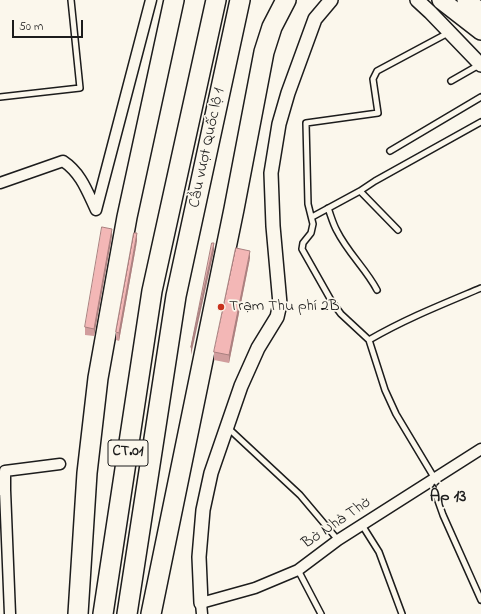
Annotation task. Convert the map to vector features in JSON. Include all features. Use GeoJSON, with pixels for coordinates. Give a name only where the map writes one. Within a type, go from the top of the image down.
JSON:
{"type":"FeatureCollection","features":[{"type":"Feature","properties":{"kind":"highway"},"geometry":{"type":"LineString","coordinates":[[78,614],[87,473],[98,378],[134,180],[174,0]]}},
{"type":"Feature","properties":{"kind":"highway","name":"Cầu vượt Quốc lộ 1"},"geometry":{"type":"LineString","coordinates":[[103,614],[152,291],[216,0]]}},
{"type":"Feature","properties":{"kind":"highway","name":"Cầu vượt Quốc lộ 1"},"geometry":{"type":"LineString","coordinates":[[128,614],[176,296],[240,0]]}},
{"type":"Feature","properties":{"kind":"highway"},"geometry":{"type":"LineString","coordinates":[[151,614],[234,209],[264,52],[272,27],[286,0]]}},
{"type":"Feature","properties":{"kind":"highway"},"geometry":{"type":"LineString","coordinates":[[437,4],[481,12]]}},
{"type":"Feature","properties":{"kind":"highway"},"geometry":{"type":"LineString","coordinates":[[464,8],[481,31]]}},
{"type":"Feature","properties":{"kind":"street"},"geometry":{"type":"LineString","coordinates":[[0,184],[63,161],[71,166],[82,178],[96,210],[151,0]]}},
{"type":"Feature","properties":{"kind":"street"},"geometry":{"type":"LineString","coordinates":[[202,609],[199,557],[203,510],[211,473],[241,386],[258,348],[277,317],[280,304],[273,226],[271,173],[279,124],[288,93],[315,18],[331,0]]}},
{"type":"Feature","properties":{"kind":"street"},"geometry":{"type":"LineString","coordinates":[[416,0],[437,4],[449,32],[481,65]]}},
{"type":"Feature","properties":{"kind":"street"},"geometry":{"type":"LineString","coordinates":[[449,32],[464,8]]}},
{"type":"Feature","properties":{"kind":"street","name":"Bờ Nhà Thờ"},"geometry":{"type":"LineString","coordinates":[[202,609],[298,570],[338,540],[481,449]]}},
{"type":"Feature","properties":{"kind":"street"},"geometry":{"type":"LineString","coordinates":[[10,614],[2,490],[5,470],[60,464]]}},
{"type":"Feature","properties":{"kind":"lane"},"geometry":{"type":"LineString","coordinates":[[0,97],[80,88],[71,0]]}},
{"type":"Feature","properties":{"kind":"lane"},"geometry":{"type":"LineString","coordinates":[[449,32],[438,40],[377,71],[373,79],[378,112],[306,123],[308,204],[312,217],[313,228],[303,243],[302,252],[332,302],[341,314],[369,340],[385,390],[411,443],[433,480],[443,516],[481,600]]}},
{"type":"Feature","properties":{"kind":"lane"},"geometry":{"type":"LineString","coordinates":[[451,81],[481,65]]}},
{"type":"Feature","properties":{"kind":"lane"},"geometry":{"type":"LineString","coordinates":[[390,151],[481,97]]}},
{"type":"Feature","properties":{"kind":"lane"},"geometry":{"type":"LineString","coordinates":[[312,217],[481,122]]}},
{"type":"Feature","properties":{"kind":"lane"},"geometry":{"type":"LineString","coordinates":[[360,191],[398,230]]}},
{"type":"Feature","properties":{"kind":"lane"},"geometry":{"type":"LineString","coordinates":[[328,208],[337,232],[370,277],[376,290]]}},
{"type":"Feature","properties":{"kind":"lane"},"geometry":{"type":"LineString","coordinates":[[369,340],[412,317],[481,288]]}},
{"type":"Feature","properties":{"kind":"lane"},"geometry":{"type":"LineString","coordinates":[[227,427],[300,495],[338,540]]}},
{"type":"Feature","properties":{"kind":"lane"},"geometry":{"type":"LineString","coordinates":[[362,525],[379,552],[402,614]]}},
{"type":"Feature","properties":{"kind":"lane"},"geometry":{"type":"LineString","coordinates":[[298,570],[321,614]]}},
{"type":"Feature","properties":{"kind":"building"},"geometry":{"type":"Polygon","coordinates":[[[102,227],[112,229],[94,329],[85,327],[102,227]]]}},
{"type":"Feature","properties":{"kind":"building"},"geometry":{"type":"Polygon","coordinates":[[[134,233],[137,233],[119,333],[116,332],[134,233]]]}},
{"type":"Feature","properties":{"kind":"building"},"geometry":{"type":"Polygon","coordinates":[[[212,243],[214,243],[191,347],[212,243]]]}},
{"type":"Feature","properties":{"kind":"building"},"geometry":{"type":"Polygon","coordinates":[[[236,248],[250,251],[229,355],[214,352],[236,248]]]}},
{"type":"Feature","properties":{"kind":"place","name":"Trạm Thu phí 2B"},"geometry":{"type":"Point","coordinates":[221,307]}},
{"type":"Feature","properties":{"kind":"district","name":"Ấp 13"},"geometry":{"type":"Point","coordinates":[448,498]}}]}
